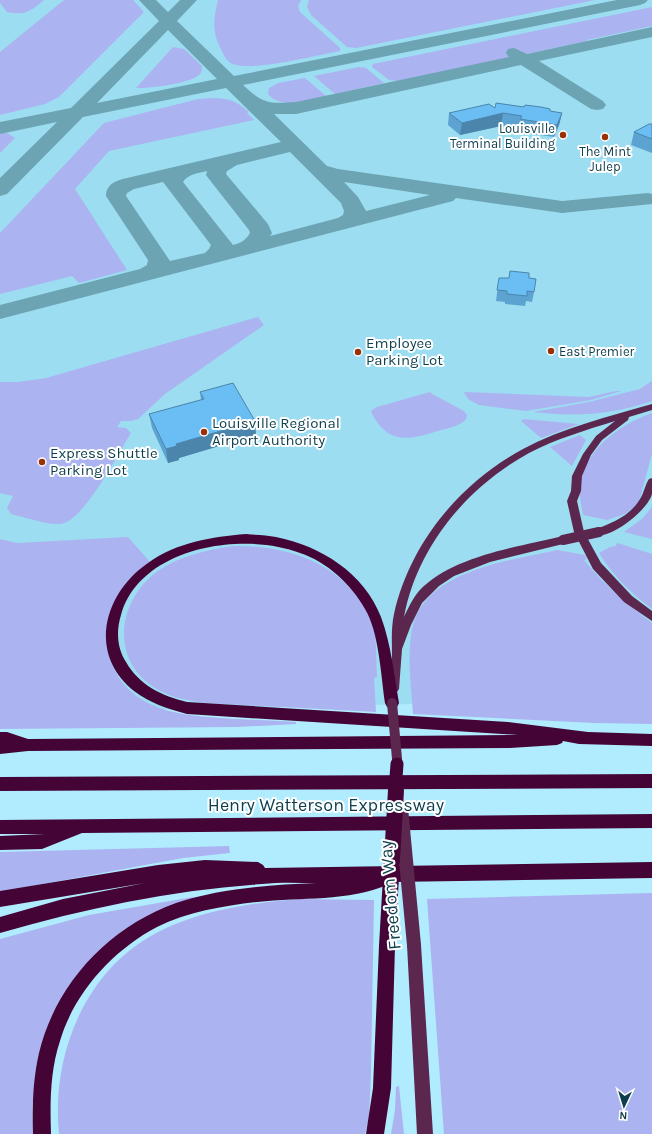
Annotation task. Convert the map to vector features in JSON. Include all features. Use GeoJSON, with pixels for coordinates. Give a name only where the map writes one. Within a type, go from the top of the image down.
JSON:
{"type":"FeatureCollection","features":[{"type":"Feature","properties":{"kind":"highway"},"geometry":{"type":"LineString","coordinates":[[392,703],[378,630],[370,606],[346,575],[321,557],[304,549],[277,542],[244,538],[215,541],[185,549],[170,555],[142,573],[123,594],[115,611],[112,622],[112,645],[121,668],[129,679],[150,696],[175,706],[187,708],[508,728],[587,738]]}},
{"type":"Feature","properties":{"kind":"highway"},"geometry":{"type":"LineString","coordinates":[[0,738],[7,738],[28,745]]}},
{"type":"Feature","properties":{"kind":"highway"},"geometry":{"type":"LineString","coordinates":[[0,748],[28,745],[503,742],[587,738],[652,740]]}},
{"type":"Feature","properties":{"kind":"highway"},"geometry":{"type":"LineString","coordinates":[[375,1134],[382,1088],[387,946],[397,764]]}},
{"type":"Feature","properties":{"kind":"highway","name":"Henry Watterson Expressway"},"geometry":{"type":"LineString","coordinates":[[0,784],[652,781]]}},
{"type":"Feature","properties":{"kind":"highway","name":"Henry Watterson Expressway"},"geometry":{"type":"LineString","coordinates":[[0,827],[652,822]]}},
{"type":"Feature","properties":{"kind":"highway"},"geometry":{"type":"LineString","coordinates":[[0,842],[42,842],[82,826]]}},
{"type":"Feature","properties":{"kind":"highway"},"geometry":{"type":"LineString","coordinates":[[0,899],[158,873],[205,868],[268,870],[334,876]]}},
{"type":"Feature","properties":{"kind":"highway"},"geometry":{"type":"LineString","coordinates":[[0,925],[63,906],[165,886],[262,876],[652,870]]}},
{"type":"Feature","properties":{"kind":"highway"},"geometry":{"type":"LineString","coordinates":[[42,1134],[42,1085],[51,1041],[59,1022],[70,1001],[96,964],[132,933],[151,922],[175,912],[230,898],[258,894],[361,887],[396,875]]}},
{"type":"Feature","properties":{"kind":"main road"},"geometry":{"type":"LineString","coordinates":[[397,653],[396,631],[400,609],[409,583],[423,551],[434,533],[460,502],[489,476],[531,449],[595,424],[652,407]]}},
{"type":"Feature","properties":{"kind":"main road"},"geometry":{"type":"LineString","coordinates":[[630,414],[599,438],[590,449],[577,476],[576,491],[572,502],[579,532],[598,566],[623,594],[652,617]]}},
{"type":"Feature","properties":{"kind":"main road"},"geometry":{"type":"LineString","coordinates":[[397,653],[407,618],[424,594],[440,579],[475,563],[599,532],[627,520],[635,513],[644,500],[652,482]]}},
{"type":"Feature","properties":{"kind":"main road","name":"Freedom Way"},"geometry":{"type":"LineString","coordinates":[[397,653],[392,703],[414,945],[425,1134]]}},
{"type":"Feature","properties":{"kind":"shaded area"},"geometry":{"type":"Polygon","coordinates":[[[0,0],[652,0],[652,699],[0,713],[0,0]]]}},
{"type":"Feature","properties":{"kind":"shaded area"},"geometry":{"type":"Polygon","coordinates":[[[0,0],[44,0],[27,12],[13,13],[7,12],[0,3],[0,0]]]}},
{"type":"Feature","properties":{"kind":"shaded area"},"geometry":{"type":"Polygon","coordinates":[[[64,0],[133,0],[144,12],[59,97],[45,104],[0,115],[0,52],[64,0]]]}},
{"type":"Feature","properties":{"kind":"shaded area"},"geometry":{"type":"Polygon","coordinates":[[[218,0],[301,0],[298,6],[300,12],[340,48],[340,51],[285,62],[255,66],[233,64],[224,56],[215,34],[215,11],[218,0]]]}},
{"type":"Feature","properties":{"kind":"shaded area"},"geometry":{"type":"Polygon","coordinates":[[[309,0],[595,0],[356,48],[347,47],[311,15],[307,7],[309,0]]]}},
{"type":"Feature","properties":{"kind":"shaded area"},"geometry":{"type":"Polygon","coordinates":[[[652,7],[652,26],[587,40],[588,41],[398,81],[389,80],[372,67],[373,64],[652,7]]]}},
{"type":"Feature","properties":{"kind":"shaded area"},"geometry":{"type":"Polygon","coordinates":[[[173,47],[184,49],[202,66],[202,71],[200,74],[187,81],[179,83],[136,88],[173,47]]]}},
{"type":"Feature","properties":{"kind":"shaded area"},"geometry":{"type":"Polygon","coordinates":[[[359,67],[366,68],[384,83],[335,94],[314,76],[359,67]]]}},
{"type":"Feature","properties":{"kind":"shaded area"},"geometry":{"type":"Polygon","coordinates":[[[305,78],[326,96],[288,103],[280,102],[268,94],[269,88],[278,83],[305,78]]]}},
{"type":"Feature","properties":{"kind":"shaded area"},"geometry":{"type":"Polygon","coordinates":[[[198,99],[225,99],[237,103],[249,112],[247,113],[254,120],[109,151],[75,189],[127,270],[79,283],[72,276],[0,294],[0,233],[104,123],[198,99]]]}},
{"type":"Feature","properties":{"kind":"shaded area"},"geometry":{"type":"Polygon","coordinates":[[[0,133],[7,133],[15,138],[0,153],[0,133]]]}},
{"type":"Feature","properties":{"kind":"shaded area"},"geometry":{"type":"Polygon","coordinates":[[[258,317],[264,325],[165,394],[138,419],[121,421],[117,427],[126,428],[131,433],[100,485],[79,512],[69,521],[55,524],[11,514],[7,508],[13,496],[0,493],[0,382],[18,382],[46,378],[258,317]]]}},
{"type":"Feature","properties":{"kind":"shaded area"},"geometry":{"type":"Polygon","coordinates":[[[652,381],[652,401],[637,406],[593,414],[548,414],[533,412],[589,402],[640,389],[652,381]]]}},
{"type":"Feature","properties":{"kind":"shaded area"},"geometry":{"type":"Polygon","coordinates":[[[621,391],[591,400],[526,411],[479,405],[468,399],[464,392],[589,397],[621,391]]]}},
{"type":"Feature","properties":{"kind":"shaded area"},"geometry":{"type":"Polygon","coordinates":[[[430,392],[464,411],[467,415],[466,419],[454,426],[419,436],[401,438],[385,431],[371,412],[377,407],[430,392]]]}},
{"type":"Feature","properties":{"kind":"shaded area"},"geometry":{"type":"Polygon","coordinates":[[[652,413],[652,454],[640,498],[636,506],[625,514],[607,520],[583,515],[580,497],[581,479],[593,454],[614,433],[639,418],[652,413]]]}},
{"type":"Feature","properties":{"kind":"shaded area"},"geometry":{"type":"Polygon","coordinates":[[[523,419],[579,424],[541,438],[521,421],[523,419]]]}},
{"type":"Feature","properties":{"kind":"shaded area"},"geometry":{"type":"Polygon","coordinates":[[[580,435],[586,440],[572,466],[550,447],[580,435]]]}},
{"type":"Feature","properties":{"kind":"shaded area"},"geometry":{"type":"Polygon","coordinates":[[[652,507],[652,539],[624,532],[643,518],[652,507]]]}},
{"type":"Feature","properties":{"kind":"shaded area"},"geometry":{"type":"Polygon","coordinates":[[[128,537],[150,562],[108,619],[106,644],[111,663],[124,685],[151,705],[185,714],[203,717],[296,722],[296,724],[237,727],[0,729],[0,539],[17,543],[128,537]]]}},
{"type":"Feature","properties":{"kind":"shaded area"},"geometry":{"type":"Polygon","coordinates":[[[618,543],[652,554],[652,609],[623,584],[599,553],[610,547],[616,546],[618,543]]]}},
{"type":"Feature","properties":{"kind":"shaded area"},"geometry":{"type":"Polygon","coordinates":[[[233,546],[268,548],[301,556],[332,572],[357,596],[369,616],[375,635],[377,677],[374,678],[376,712],[190,701],[161,692],[148,683],[136,671],[128,657],[124,641],[124,626],[128,610],[135,596],[145,582],[158,571],[175,561],[213,549],[233,546]]]}},
{"type":"Feature","properties":{"kind":"shaded area"},"geometry":{"type":"Polygon","coordinates":[[[557,550],[585,555],[587,559],[584,560],[599,577],[652,623],[652,724],[594,723],[413,714],[410,682],[412,629],[420,609],[433,593],[451,581],[494,564],[557,550]]]}},
{"type":"Feature","properties":{"kind":"shaded area"},"geometry":{"type":"Polygon","coordinates":[[[229,846],[230,853],[183,858],[0,892],[0,852],[229,846]]]}},
{"type":"Feature","properties":{"kind":"shaded area"},"geometry":{"type":"Polygon","coordinates":[[[652,893],[652,1134],[444,1134],[427,899],[652,893]]]}},
{"type":"Feature","properties":{"kind":"shaded area"},"geometry":{"type":"Polygon","coordinates":[[[193,897],[193,899],[144,918],[122,932],[101,950],[35,1081],[32,1107],[33,1134],[0,1134],[0,939],[89,915],[193,897]]]}},
{"type":"Feature","properties":{"kind":"shaded area"},"geometry":{"type":"Polygon","coordinates":[[[301,899],[374,900],[371,1074],[369,1118],[365,1134],[59,1134],[58,1103],[61,1073],[68,1044],[79,1016],[94,989],[113,966],[135,946],[162,930],[178,923],[230,908],[266,902],[301,899]]]}},
{"type":"Feature","properties":{"kind":"shaded area"},"geometry":{"type":"Polygon","coordinates":[[[399,1086],[404,1134],[391,1134],[395,1110],[396,1087],[399,1086]]]}},
{"type":"Feature","properties":{"kind":"building"},"geometry":{"type":"Polygon","coordinates":[[[496,103],[524,107],[525,105],[541,107],[550,109],[550,111],[562,113],[557,125],[520,119],[522,116],[503,113],[462,123],[449,113],[489,104],[495,108],[496,103]]]}},
{"type":"Feature","properties":{"kind":"building"},"geometry":{"type":"Polygon","coordinates":[[[649,124],[652,124],[652,139],[634,132],[649,124]]]}},
{"type":"Feature","properties":{"kind":"building"},"geometry":{"type":"Polygon","coordinates":[[[510,271],[529,273],[529,278],[536,279],[534,292],[527,291],[527,296],[507,294],[507,291],[497,290],[499,278],[509,278],[510,271]]]}},
{"type":"Feature","properties":{"kind":"building","name":"Louisville Regional Airport Authority"},"geometry":{"type":"Polygon","coordinates":[[[233,383],[255,421],[176,444],[177,446],[166,449],[149,414],[204,399],[200,392],[233,383]]]}},
{"type":"Feature","properties":{"kind":"taxiway"},"geometry":{"type":"LineString","coordinates":[[147,0],[168,21]]}},
{"type":"Feature","properties":{"kind":"taxiway"},"geometry":{"type":"LineString","coordinates":[[168,21],[189,0]]}},
{"type":"Feature","properties":{"kind":"taxiway"},"geometry":{"type":"LineString","coordinates":[[230,82],[640,0]]}},
{"type":"Feature","properties":{"kind":"taxiway"},"geometry":{"type":"LineString","coordinates":[[77,113],[168,21]]}},
{"type":"Feature","properties":{"kind":"taxiway"},"geometry":{"type":"LineString","coordinates":[[168,21],[230,82]]}},
{"type":"Feature","properties":{"kind":"taxiway"},"geometry":{"type":"LineString","coordinates":[[524,59],[652,32]]}},
{"type":"Feature","properties":{"kind":"taxiway"},"geometry":{"type":"LineString","coordinates":[[514,53],[524,59]]}},
{"type":"Feature","properties":{"kind":"taxiway"},"geometry":{"type":"LineString","coordinates":[[251,102],[273,109],[296,108],[524,59]]}},
{"type":"Feature","properties":{"kind":"taxiway"},"geometry":{"type":"LineString","coordinates":[[524,59],[597,105]]}},
{"type":"Feature","properties":{"kind":"taxiway"},"geometry":{"type":"LineString","coordinates":[[77,113],[230,82]]}},
{"type":"Feature","properties":{"kind":"taxiway"},"geometry":{"type":"LineString","coordinates":[[230,82],[294,145]]}},
{"type":"Feature","properties":{"kind":"taxiway"},"geometry":{"type":"LineString","coordinates":[[0,128],[77,113]]}},
{"type":"Feature","properties":{"kind":"taxiway"},"geometry":{"type":"LineString","coordinates":[[0,190],[77,113]]}},
{"type":"Feature","properties":{"kind":"taxiway"},"geometry":{"type":"LineString","coordinates":[[148,274],[156,269],[159,260],[116,196],[116,192],[119,188],[127,184],[294,145]]}},
{"type":"Feature","properties":{"kind":"taxiway"},"geometry":{"type":"LineString","coordinates":[[294,145],[320,170]]}},
{"type":"Feature","properties":{"kind":"taxiway"},"geometry":{"type":"LineString","coordinates":[[229,161],[218,168],[216,175],[260,229],[261,233],[254,244],[245,249]]}},
{"type":"Feature","properties":{"kind":"taxiway"},"geometry":{"type":"LineString","coordinates":[[320,170],[335,175],[562,207],[648,199]]}},
{"type":"Feature","properties":{"kind":"taxiway"},"geometry":{"type":"LineString","coordinates":[[320,170],[351,201],[355,211],[353,218],[345,223]]}},
{"type":"Feature","properties":{"kind":"taxiway"},"geometry":{"type":"LineString","coordinates":[[184,171],[176,176],[173,182],[222,245],[219,253],[213,257]]}},
{"type":"Feature","properties":{"kind":"taxiway"},"geometry":{"type":"LineString","coordinates":[[345,223],[446,197]]}},
{"type":"Feature","properties":{"kind":"taxiway"},"geometry":{"type":"LineString","coordinates":[[0,312],[345,223]]}},
{"type":"Feature","properties":{"kind":"taxiway"},"geometry":{"type":"LineString","coordinates":[[336,225],[345,223]]}},
{"type":"Feature","properties":{"kind":"place","name":"Louisville Terminal Building"},"geometry":{"type":"Point","coordinates":[563,135]}},
{"type":"Feature","properties":{"kind":"place","name":"The Mint Julep"},"geometry":{"type":"Point","coordinates":[605,137]}},
{"type":"Feature","properties":{"kind":"place","name":"East Premier"},"geometry":{"type":"Point","coordinates":[551,351]}},
{"type":"Feature","properties":{"kind":"place","name":"Employee Parking Lot"},"geometry":{"type":"Point","coordinates":[358,352]}},
{"type":"Feature","properties":{"kind":"place","name":"Louisville Regional Airport Authority"},"geometry":{"type":"Point","coordinates":[204,432]}},
{"type":"Feature","properties":{"kind":"place","name":"Express Shuttle Parking Lot"},"geometry":{"type":"Point","coordinates":[42,462]}}]}
